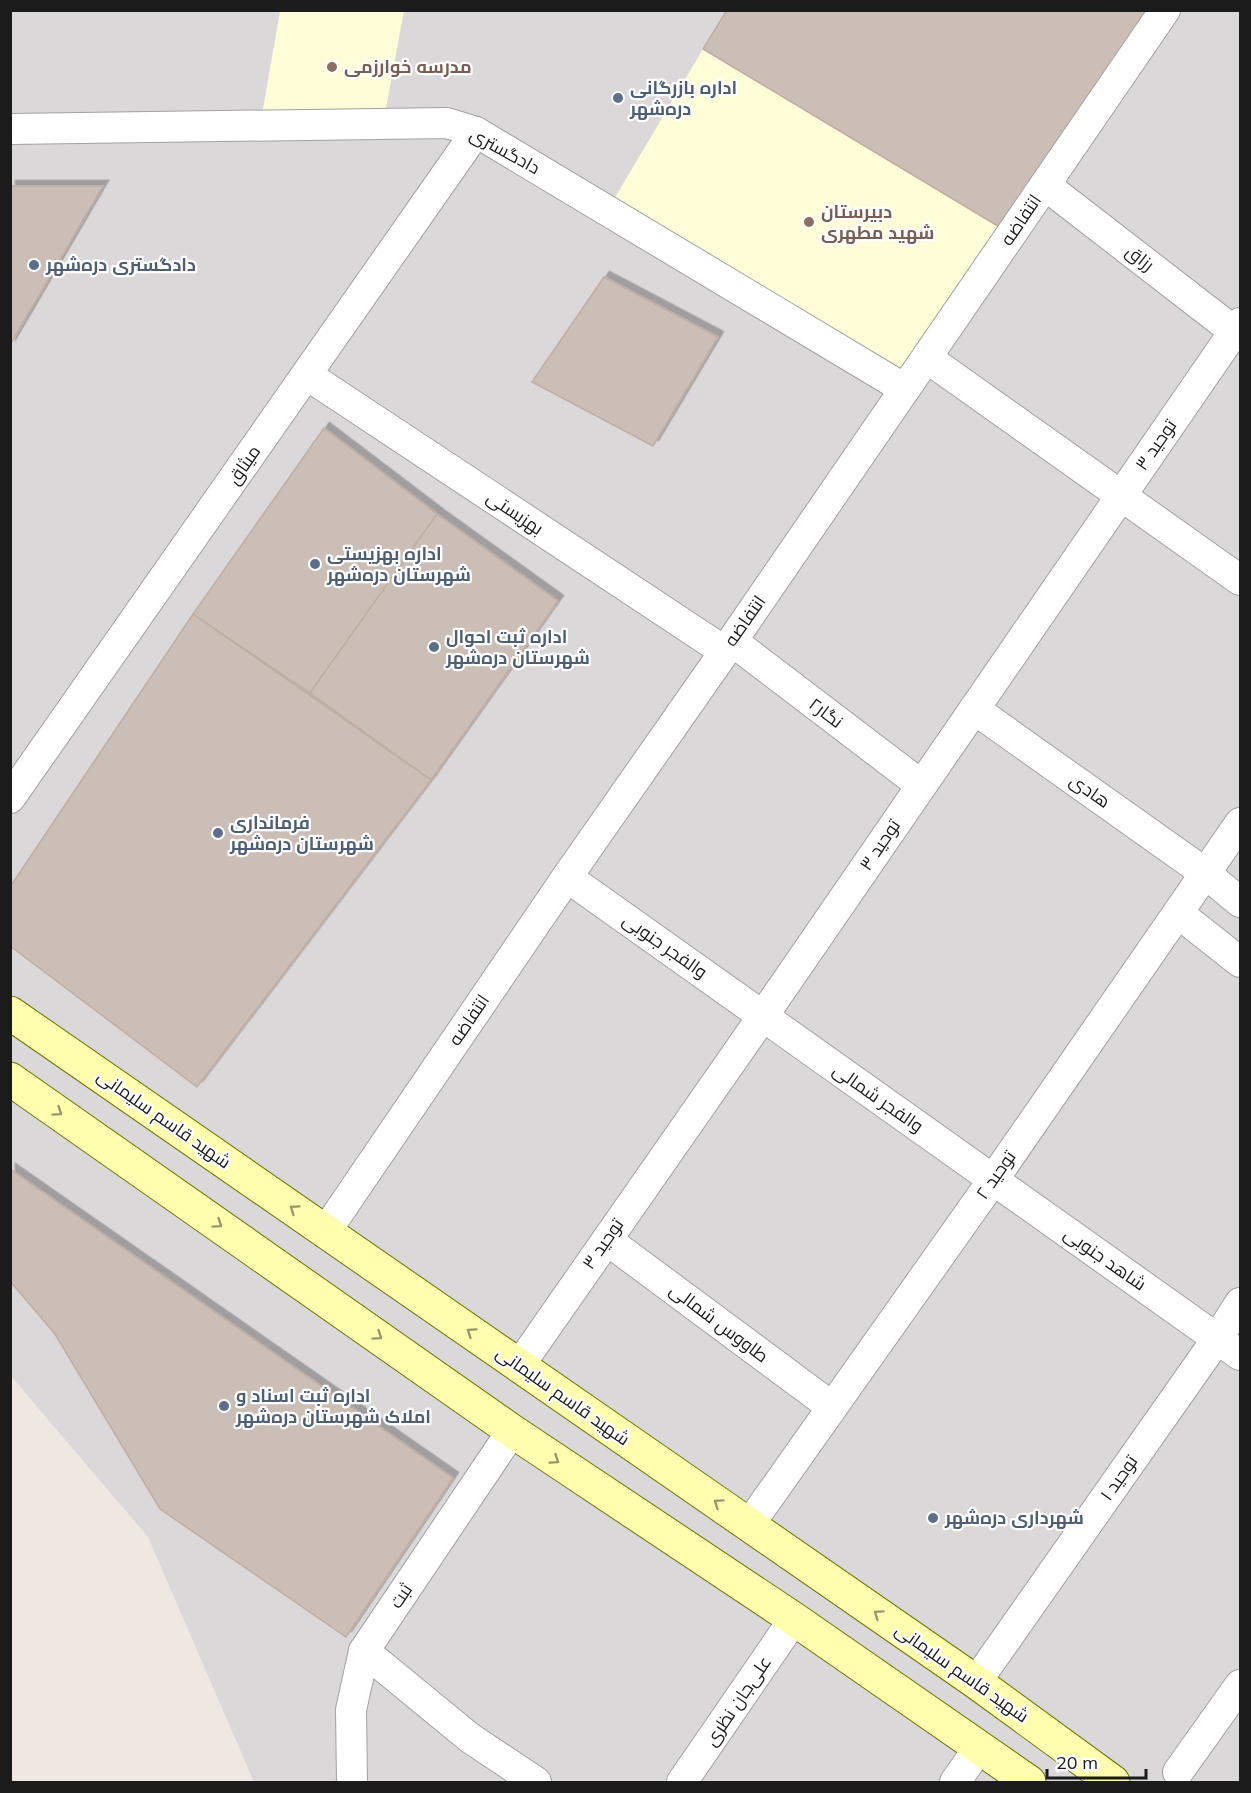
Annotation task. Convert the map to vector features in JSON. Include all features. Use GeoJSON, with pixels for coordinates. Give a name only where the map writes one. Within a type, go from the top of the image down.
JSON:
{"type":"FeatureCollection","features":[{"type":"Feature","properties":{"kind":"main road","name":"شهید قاسم سلیمانی"},"geometry":{"type":"LineString","coordinates":[[10,1013],[976,1682],[1113,1782]]}},
{"type":"Feature","properties":{"kind":"main road"},"geometry":{"type":"LineString","coordinates":[[10,1079],[512,1431],[794,1619],[1029,1782]]}},
{"type":"Feature","properties":{"kind":"street","name":"انتفاضه"},"geometry":{"type":"LineString","coordinates":[[326,1231],[567,876],[927,358],[1165,10]]}},
{"type":"Feature","properties":{"kind":"street","name":"دادگستری"},"geometry":{"type":"LineString","coordinates":[[10,129],[447,123],[476,132],[905,389]]}},
{"type":"Feature","properties":{"kind":"street","name":"میثاق"},"geometry":{"type":"LineString","coordinates":[[10,798],[476,132]]}},
{"type":"Feature","properties":{"kind":"street","name":"رزاق"},"geometry":{"type":"LineString","coordinates":[[1045,185],[1238,328]]}},
{"type":"Feature","properties":{"kind":"street","name":"توحید ۳"},"geometry":{"type":"LineString","coordinates":[[519,1366],[1238,328]]}},
{"type":"Feature","properties":{"kind":"street"},"geometry":{"type":"LineString","coordinates":[[927,358],[1240,580]]}},
{"type":"Feature","properties":{"kind":"street","name":"بهزیستی"},"geometry":{"type":"LineString","coordinates":[[307,375],[728,646]]}},
{"type":"Feature","properties":{"kind":"street","name":"نگار۲"},"geometry":{"type":"LineString","coordinates":[[728,646],[921,786]]}},
{"type":"Feature","properties":{"kind":"street","name":"هادی"},"geometry":{"type":"LineString","coordinates":[[974,709],[1205,873],[1240,902]]}},
{"type":"Feature","properties":{"kind":"street","name":"توحید ۲"},"geometry":{"type":"LineString","coordinates":[[749,1525],[993,1180],[1240,823]]}},
{"type":"Feature","properties":{"kind":"street","name":"والفجر جنوبی"},"geometry":{"type":"LineString","coordinates":[[567,876],[763,1016]]}},
{"type":"Feature","properties":{"kind":"street"},"geometry":{"type":"LineString","coordinates":[[1178,913],[1240,962]]}},
{"type":"Feature","properties":{"kind":"street","name":"والفجر شمالی"},"geometry":{"type":"LineString","coordinates":[[763,1016],[993,1180]]}},
{"type":"Feature","properties":{"kind":"street","name":"شاهد جنوبی"},"geometry":{"type":"LineString","coordinates":[[993,1180],[1229,1347]]}},
{"type":"Feature","properties":{"kind":"street","name":"طاووس شمالی"},"geometry":{"type":"LineString","coordinates":[[607,1240],[832,1407]]}},
{"type":"Feature","properties":{"kind":"street","name":"توحید ۱"},"geometry":{"type":"LineString","coordinates":[[976,1682],[1229,1347],[1240,1303]]}},
{"type":"Feature","properties":{"kind":"street","name":"ثبت"},"geometry":{"type":"LineString","coordinates":[[352,1782],[351,1710],[364,1651],[512,1431]]}},
{"type":"Feature","properties":{"kind":"street","name":"علی‌جان نظری"},"geometry":{"type":"LineString","coordinates":[[682,1782],[794,1619]]}},
{"type":"Feature","properties":{"kind":"street"},"geometry":{"type":"LineString","coordinates":[[364,1651],[470,1738],[536,1782]]}},
{"type":"Feature","properties":{"kind":"street"},"geometry":{"type":"LineString","coordinates":[[1178,1772],[1240,1684]]}},
{"type":"Feature","properties":{"kind":"street"},"geometry":{"type":"LineString","coordinates":[[955,1782],[979,1748]]}},
{"type":"Feature","properties":{"kind":"shaded area"},"geometry":{"type":"Polygon","coordinates":[[[10,11],[1240,11],[1240,1782],[254,1782],[148,1537],[11,1376],[10,11]]]}},
{"type":"Feature","properties":{"kind":"shaded area","name":"مدرسه خوارزمی"},"geometry":{"type":"Polygon","coordinates":[[[280,11],[404,11],[383,124],[260,126],[280,11]]]}},
{"type":"Feature","properties":{"kind":"shaded area","name":"دبیرستان شهید مطهری"},"geometry":{"type":"Polygon","coordinates":[[[703,49],[1011,234],[905,389],[607,211],[703,49]]]}},
{"type":"Feature","properties":{"kind":"building"},"geometry":{"type":"Polygon","coordinates":[[[727,10],[1165,10],[1011,234],[703,49],[727,10]]]}},
{"type":"Feature","properties":{"kind":"building","name":"دادگستری دره‌شهر"},"geometry":{"type":"Polygon","coordinates":[[[10,186],[103,186],[10,345],[10,186]]]}},
{"type":"Feature","properties":{"kind":"building"},"geometry":{"type":"Polygon","coordinates":[[[604,277],[718,337],[653,446],[532,382],[604,277]]]}},
{"type":"Feature","properties":{"kind":"building","name":"اداره بهزیستی شهرستان دره‌شهر"},"geometry":{"type":"Polygon","coordinates":[[[324,428],[437,514],[310,693],[193,614],[324,428]]]}},
{"type":"Feature","properties":{"kind":"building","name":"اداره ثبت احوال شهرستان دره‌شهر"},"geometry":{"type":"Polygon","coordinates":[[[437,514],[558,601],[431,780],[310,693],[437,514]]]}},
{"type":"Feature","properties":{"kind":"building","name":"فرمانداری شهرستان دره‌شهر"},"geometry":{"type":"Polygon","coordinates":[[[193,614],[431,780],[197,1087],[10,946],[10,887],[193,614]]]}},
{"type":"Feature","properties":{"kind":"building","name":"اداره ثبت اسناد و املاک شهرستان دره‌شهر"},"geometry":{"type":"Polygon","coordinates":[[[10,1169],[453,1478],[346,1637],[160,1509],[55,1334],[10,1281],[10,1169]]]}},
{"type":"Feature","properties":{"kind":"place","name":"مدرسه خوارزمی"},"geometry":{"type":"Point","coordinates":[332,67]}},
{"type":"Feature","properties":{"kind":"place","name":"اداره بازرگانی دره‌شهر"},"geometry":{"type":"Point","coordinates":[618,98]}},
{"type":"Feature","properties":{"kind":"place","name":"دبیرستان شهید مطهری"},"geometry":{"type":"Point","coordinates":[809,222]}},
{"type":"Feature","properties":{"kind":"place","name":"دادگستری دره‌شهر"},"geometry":{"type":"Point","coordinates":[34,265]}},
{"type":"Feature","properties":{"kind":"place","name":"اداره بهزیستی شهرستان دره‌شهر"},"geometry":{"type":"Point","coordinates":[315,564]}},
{"type":"Feature","properties":{"kind":"place","name":"اداره ثبت احوال شهرستان دره‌شهر"},"geometry":{"type":"Point","coordinates":[434,647]}},
{"type":"Feature","properties":{"kind":"place","name":"فرمانداری شهرستان دره‌شهر"},"geometry":{"type":"Point","coordinates":[218,833]}},
{"type":"Feature","properties":{"kind":"place","name":"اداره ثبت اسناد و املاک شهرستان دره‌شهر"},"geometry":{"type":"Point","coordinates":[224,1406]}},
{"type":"Feature","properties":{"kind":"place","name":"شهرداری دره‌شهر"},"geometry":{"type":"Point","coordinates":[933,1518]}}]}
